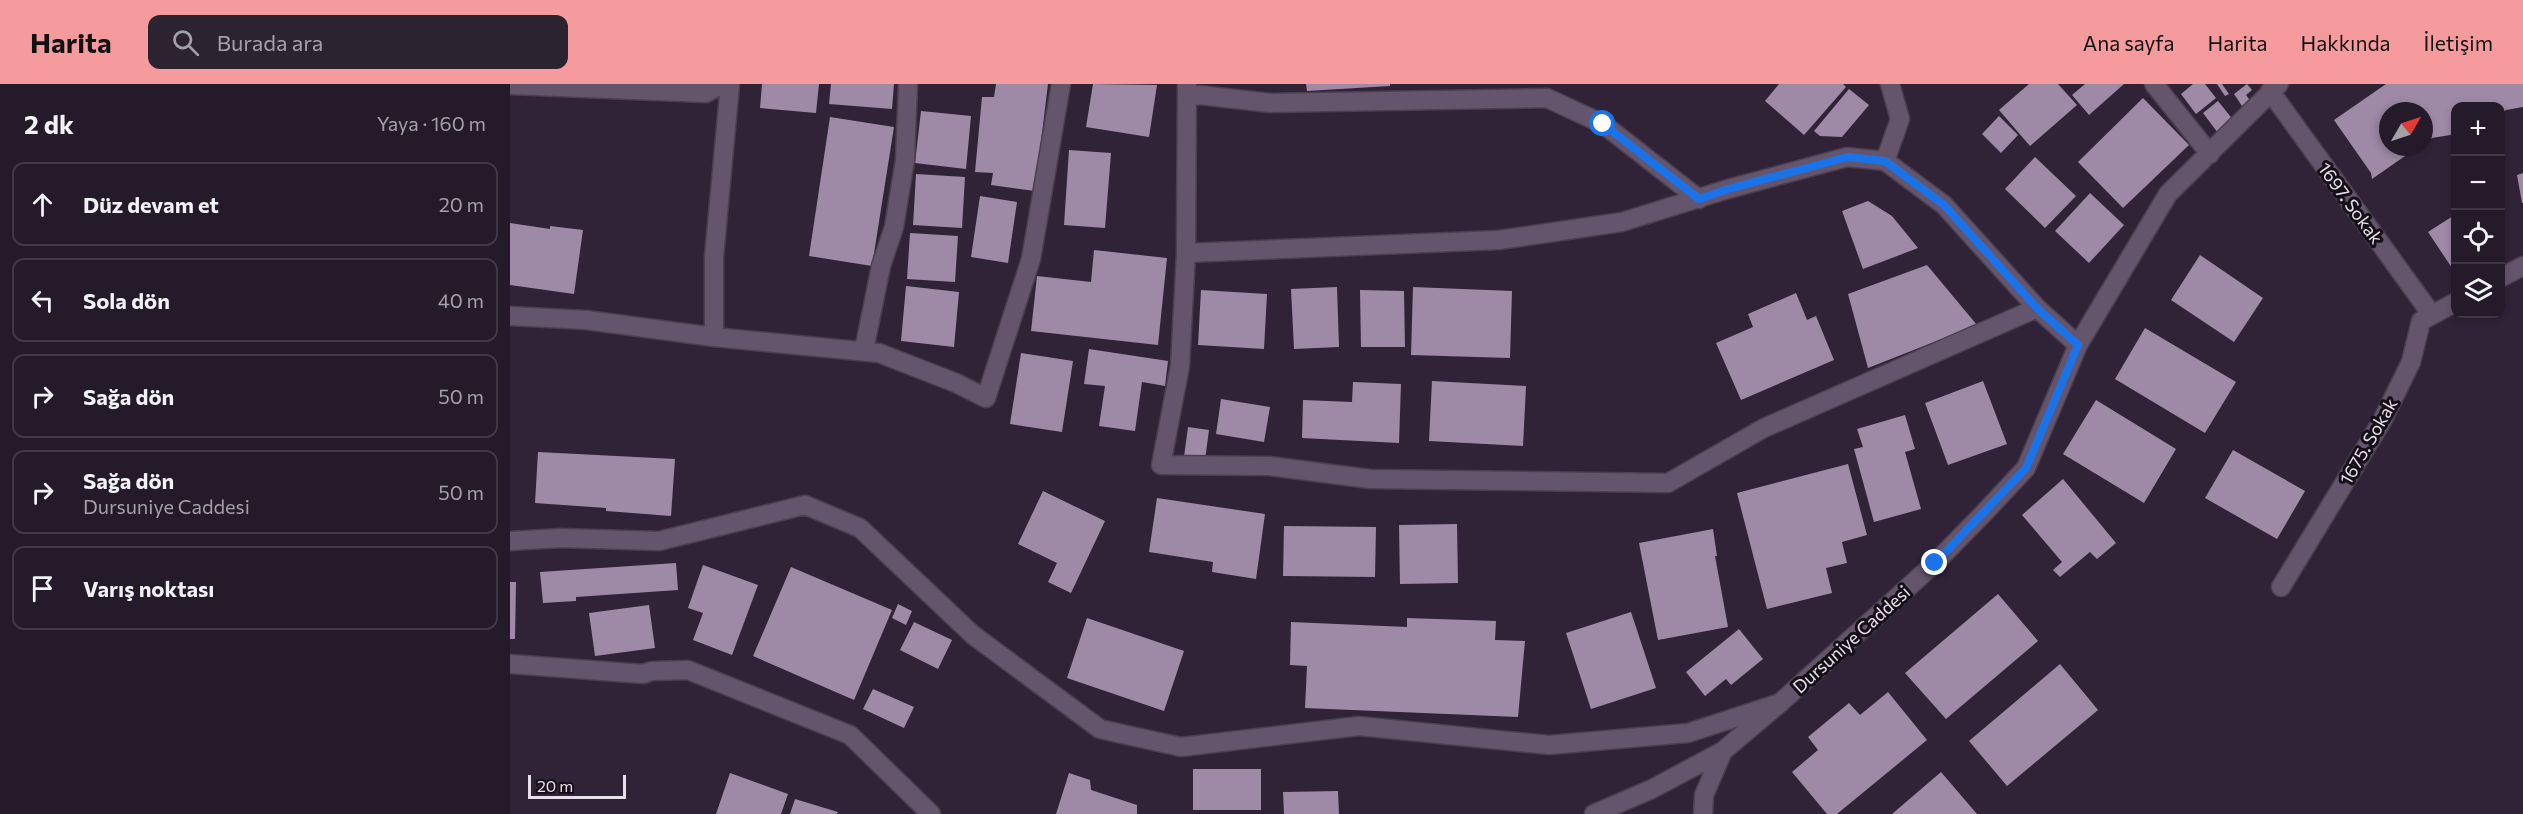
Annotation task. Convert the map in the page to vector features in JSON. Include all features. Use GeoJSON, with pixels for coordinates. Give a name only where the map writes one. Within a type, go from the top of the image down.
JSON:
{"type":"FeatureCollection","features":[{"type":"Feature","properties":{"kind":"street"},"geometry":{"type":"LineString","coordinates":[[510,85],[706,93],[722,84]]}},
{"type":"Feature","properties":{"kind":"street"},"geometry":{"type":"LineString","coordinates":[[714,337],[714,257],[729,84]]}},
{"type":"Feature","properties":{"kind":"street"},"geometry":{"type":"LineString","coordinates":[[864,350],[881,266],[894,227],[903,171],[908,84]]}},
{"type":"Feature","properties":{"kind":"street"},"geometry":{"type":"LineString","coordinates":[[510,316],[586,320],[714,337],[864,350],[879,353],[986,398],[1031,259],[1061,84]]}},
{"type":"Feature","properties":{"kind":"street"},"geometry":{"type":"LineString","coordinates":[[1885,161],[1900,119],[1890,84]]}},
{"type":"Feature","properties":{"kind":"street"},"geometry":{"type":"LineString","coordinates":[[2154,84],[2210,154]]}},
{"type":"Feature","properties":{"kind":"street","name":"Dursuniye Caddesi"},"geometry":{"type":"LineString","coordinates":[[1594,814],[1652,789],[1723,751],[1780,703],[1935,563],[2026,468],[2078,345],[2168,194],[2275,87]]}},
{"type":"Feature","properties":{"kind":"street","name":"1697. Sokak"},"geometry":{"type":"LineString","coordinates":[[2275,87],[2432,315]]}},
{"type":"Feature","properties":{"kind":"street"},"geometry":{"type":"LineString","coordinates":[[1699,199],[1603,124],[1547,98],[1270,103],[1200,95],[1187,90],[1186,253],[1180,366],[1161,465],[1269,466],[1370,479],[1668,483],[1764,428],[2037,308]]}},
{"type":"Feature","properties":{"kind":"street"},"geometry":{"type":"LineString","coordinates":[[1186,253],[1499,240],[1622,222],[1728,189],[1847,157],[1885,161],[1944,205],[2037,308],[2078,345]]}},
{"type":"Feature","properties":{"kind":"street"},"geometry":{"type":"LineString","coordinates":[[2505,275],[2523,266]]}},
{"type":"Feature","properties":{"kind":"street","name":"1675. Sokak"},"geometry":{"type":"LineString","coordinates":[[2281,587],[2382,421],[2411,362],[2421,321],[2451,305]]}},
{"type":"Feature","properties":{"kind":"street"},"geometry":{"type":"LineString","coordinates":[[510,541],[561,538],[659,541],[805,505],[860,528],[973,635],[1100,729],[1182,747],[1359,726],[1549,745],[1688,733],[1780,703]]}},
{"type":"Feature","properties":{"kind":"street"},"geometry":{"type":"LineString","coordinates":[[510,664],[643,674],[652,671],[688,670],[850,735],[931,814]]}},
{"type":"Feature","properties":{"kind":"street"},"geometry":{"type":"LineString","coordinates":[[1703,814],[1704,795],[1723,751]]}},
{"type":"Feature","properties":{"kind":"building"},"geometry":{"type":"Polygon","coordinates":[[[762,84],[819,84],[816,113],[760,108],[762,84]]]}},
{"type":"Feature","properties":{"kind":"building"},"geometry":{"type":"Polygon","coordinates":[[[831,84],[894,84],[892,109],[829,104],[831,84]]]}},
{"type":"Feature","properties":{"kind":"building"},"geometry":{"type":"Polygon","coordinates":[[[996,84],[1048,84],[1035,191],[991,185],[993,173],[975,172],[982,97],[994,97],[996,84]]]}},
{"type":"Feature","properties":{"kind":"building"},"geometry":{"type":"Polygon","coordinates":[[[1093,84],[1157,85],[1149,137],[1086,127],[1093,84]]]}},
{"type":"Feature","properties":{"kind":"building"},"geometry":{"type":"Polygon","coordinates":[[[1306,84],[1390,84],[1390,86],[1307,91],[1306,84]]]}},
{"type":"Feature","properties":{"kind":"building"},"geometry":{"type":"Polygon","coordinates":[[[1779,84],[1843,84],[1846,87],[1804,135],[1765,101],[1779,84]]]}},
{"type":"Feature","properties":{"kind":"building"},"geometry":{"type":"Polygon","coordinates":[[[2029,84],[2058,84],[2077,105],[2030,146],[1999,110],[2029,84]]]}},
{"type":"Feature","properties":{"kind":"building"},"geometry":{"type":"Polygon","coordinates":[[[2085,84],[2124,84],[2089,115],[2072,95],[2085,84]]]}},
{"type":"Feature","properties":{"kind":"building"},"geometry":{"type":"Polygon","coordinates":[[[2193,84],[2205,84],[2216,98],[2196,114],[2181,94],[2193,84]]]}},
{"type":"Feature","properties":{"kind":"building"},"geometry":{"type":"Polygon","coordinates":[[[2217,84],[2222,84],[2229,94],[2225,96],[2217,84]]]}},
{"type":"Feature","properties":{"kind":"building"},"geometry":{"type":"Polygon","coordinates":[[[2247,84],[2252,90],[2246,95],[2252,103],[2244,109],[2234,94],[2247,84]]]}},
{"type":"Feature","properties":{"kind":"building"},"geometry":{"type":"Polygon","coordinates":[[[2386,84],[2523,84],[2523,107],[2505,111],[2505,102],[2451,102],[2451,135],[2433,138],[2433,102],[2379,102],[2379,156],[2405,156],[2372,179],[2371,173],[2334,120],[2386,84]]]}},
{"type":"Feature","properties":{"kind":"building"},"geometry":{"type":"Polygon","coordinates":[[[1849,89],[1869,105],[1842,137],[1820,136],[1814,131],[1849,89]]]}},
{"type":"Feature","properties":{"kind":"building"},"geometry":{"type":"Polygon","coordinates":[[[2143,98],[2189,145],[2123,208],[2078,162],[2143,98]]]}},
{"type":"Feature","properties":{"kind":"building"},"geometry":{"type":"Polygon","coordinates":[[[2218,101],[2234,121],[2218,133],[2203,113],[2218,101]]]}},
{"type":"Feature","properties":{"kind":"building"},"geometry":{"type":"Polygon","coordinates":[[[921,111],[971,116],[966,169],[915,163],[921,111]]]}},
{"type":"Feature","properties":{"kind":"building"},"geometry":{"type":"Polygon","coordinates":[[[1999,116],[2018,135],[2001,153],[1982,134],[1999,116]]]}},
{"type":"Feature","properties":{"kind":"building"},"geometry":{"type":"Polygon","coordinates":[[[830,117],[894,127],[872,266],[809,256],[830,117]]]}},
{"type":"Feature","properties":{"kind":"building"},"geometry":{"type":"Polygon","coordinates":[[[1069,150],[1111,153],[1105,228],[1064,225],[1069,150]]]}},
{"type":"Feature","properties":{"kind":"building"},"geometry":{"type":"Polygon","coordinates":[[[2035,157],[2076,196],[2045,228],[2005,189],[2035,157]]]}},
{"type":"Feature","properties":{"kind":"building"},"geometry":{"type":"Polygon","coordinates":[[[2523,173],[2523,203],[2522,203],[2517,175],[2523,173]]]}},
{"type":"Feature","properties":{"kind":"building"},"geometry":{"type":"Polygon","coordinates":[[[916,174],[965,177],[962,228],[913,225],[916,174]]]}},
{"type":"Feature","properties":{"kind":"building"},"geometry":{"type":"Polygon","coordinates":[[[2090,193],[2124,225],[2089,263],[2055,231],[2090,193]]]}},
{"type":"Feature","properties":{"kind":"building"},"geometry":{"type":"Polygon","coordinates":[[[980,196],[1017,202],[1008,263],[971,257],[980,196]]]}},
{"type":"Feature","properties":{"kind":"building"},"geometry":{"type":"Polygon","coordinates":[[[1868,201],[1892,216],[1918,248],[1863,269],[1842,211],[1868,201]]]}},
{"type":"Feature","properties":{"kind":"building"},"geometry":{"type":"Polygon","coordinates":[[[2451,217],[2451,266],[2428,232],[2451,217]]]}},
{"type":"Feature","properties":{"kind":"building"},"geometry":{"type":"Polygon","coordinates":[[[510,223],[550,229],[550,226],[583,230],[574,294],[510,285],[510,223]]]}},
{"type":"Feature","properties":{"kind":"building"},"geometry":{"type":"Polygon","coordinates":[[[910,233],[958,236],[955,282],[907,279],[910,233]]]}},
{"type":"Feature","properties":{"kind":"building"},"geometry":{"type":"Polygon","coordinates":[[[1094,250],[1167,258],[1158,345],[1031,331],[1037,276],[1091,282],[1094,250]]]}},
{"type":"Feature","properties":{"kind":"building"},"geometry":{"type":"Polygon","coordinates":[[[2200,255],[2263,298],[2234,342],[2171,300],[2200,255]]]}},
{"type":"Feature","properties":{"kind":"building"},"geometry":{"type":"Polygon","coordinates":[[[1927,265],[1977,325],[1868,368],[1848,294],[1927,265]]]}},
{"type":"Feature","properties":{"kind":"building"},"geometry":{"type":"Polygon","coordinates":[[[906,286],[959,292],[954,347],[901,341],[906,286]]]}},
{"type":"Feature","properties":{"kind":"building"},"geometry":{"type":"Polygon","coordinates":[[[1337,287],[1339,347],[1294,349],[1291,289],[1337,287]]]}},
{"type":"Feature","properties":{"kind":"building"},"geometry":{"type":"Polygon","coordinates":[[[1413,287],[1512,291],[1510,358],[1411,355],[1413,287]]]}},
{"type":"Feature","properties":{"kind":"building"},"geometry":{"type":"Polygon","coordinates":[[[1201,290],[1267,294],[1264,349],[1198,345],[1201,290]]]}},
{"type":"Feature","properties":{"kind":"building"},"geometry":{"type":"Polygon","coordinates":[[[1360,290],[1404,291],[1405,347],[1361,347],[1360,290]]]}},
{"type":"Feature","properties":{"kind":"building"},"geometry":{"type":"Polygon","coordinates":[[[1796,293],[1807,320],[1816,316],[1834,360],[1741,400],[1716,343],[1753,327],[1748,314],[1796,293]]]}},
{"type":"Feature","properties":{"kind":"building"},"geometry":{"type":"Polygon","coordinates":[[[2145,328],[2236,382],[2205,433],[2115,379],[2145,328]]]}},
{"type":"Feature","properties":{"kind":"building"},"geometry":{"type":"Polygon","coordinates":[[[1089,349],[1168,361],[1165,386],[1142,382],[1135,431],[1099,426],[1105,386],[1084,384],[1089,349]]]}},
{"type":"Feature","properties":{"kind":"building"},"geometry":{"type":"Polygon","coordinates":[[[1021,353],[1073,361],[1062,432],[1010,424],[1021,353]]]}},
{"type":"Feature","properties":{"kind":"building"},"geometry":{"type":"Polygon","coordinates":[[[1432,381],[1526,386],[1523,446],[1429,441],[1432,381]]]}},
{"type":"Feature","properties":{"kind":"building"},"geometry":{"type":"Polygon","coordinates":[[[1983,381],[2007,444],[1948,465],[1925,403],[1983,381]]]}},
{"type":"Feature","properties":{"kind":"building"},"geometry":{"type":"Polygon","coordinates":[[[1353,382],[1401,384],[1399,443],[1302,438],[1303,400],[1352,402],[1353,382]]]}},
{"type":"Feature","properties":{"kind":"building"},"geometry":{"type":"Polygon","coordinates":[[[1221,399],[1270,407],[1264,442],[1216,434],[1221,399]]]}},
{"type":"Feature","properties":{"kind":"building"},"geometry":{"type":"Polygon","coordinates":[[[2096,400],[2176,449],[2144,503],[2063,454],[2096,400]]]}},
{"type":"Feature","properties":{"kind":"building"},"geometry":{"type":"Polygon","coordinates":[[[1905,415],[1915,449],[1905,452],[1921,509],[1874,522],[1854,449],[1863,447],[1857,429],[1905,415]]]}},
{"type":"Feature","properties":{"kind":"building"},"geometry":{"type":"Polygon","coordinates":[[[1188,427],[1209,430],[1205,460],[1184,457],[1188,427]]]}},
{"type":"Feature","properties":{"kind":"building"},"geometry":{"type":"Polygon","coordinates":[[[2233,450],[2305,491],[2277,539],[2205,498],[2233,450]]]}},
{"type":"Feature","properties":{"kind":"building"},"geometry":{"type":"Polygon","coordinates":[[[538,452],[675,459],[671,516],[535,503],[538,452]]]}},
{"type":"Feature","properties":{"kind":"building"},"geometry":{"type":"Polygon","coordinates":[[[1848,464],[1867,535],[1842,542],[1847,563],[1826,568],[1832,593],[1767,609],[1737,493],[1848,464]]]}},
{"type":"Feature","properties":{"kind":"building"},"geometry":{"type":"Polygon","coordinates":[[[2063,479],[2116,543],[2097,559],[2090,552],[2060,577],[2053,570],[2062,562],[2022,515],[2063,479]]]}},
{"type":"Feature","properties":{"kind":"building"},"geometry":{"type":"Polygon","coordinates":[[[1043,491],[1105,521],[1071,593],[1048,582],[1057,563],[1018,544],[1043,491]]]}},
{"type":"Feature","properties":{"kind":"building"},"geometry":{"type":"Polygon","coordinates":[[[1157,498],[1265,514],[1256,579],[1212,572],[1213,562],[1149,552],[1157,498]]]}},
{"type":"Feature","properties":{"kind":"building"},"geometry":{"type":"Polygon","coordinates":[[[1457,524],[1458,583],[1400,584],[1399,525],[1457,524]]]}},
{"type":"Feature","properties":{"kind":"building"},"geometry":{"type":"Polygon","coordinates":[[[1284,526],[1376,527],[1375,577],[1283,576],[1284,526]]]}},
{"type":"Feature","properties":{"kind":"building"},"geometry":{"type":"Polygon","coordinates":[[[1713,529],[1717,556],[1715,556],[1728,627],[1658,640],[1639,543],[1713,529]]]}},
{"type":"Feature","properties":{"kind":"building"},"geometry":{"type":"Polygon","coordinates":[[[676,563],[678,590],[576,597],[576,601],[543,603],[540,572],[676,563]]]}},
{"type":"Feature","properties":{"kind":"building"},"geometry":{"type":"Polygon","coordinates":[[[703,565],[758,585],[732,655],[693,640],[703,613],[688,608],[703,565]]]}},
{"type":"Feature","properties":{"kind":"building"},"geometry":{"type":"Polygon","coordinates":[[[791,567],[892,610],[854,700],[753,656],[791,567]]]}},
{"type":"Feature","properties":{"kind":"building"},"geometry":{"type":"Polygon","coordinates":[[[510,582],[516,582],[515,639],[510,639],[510,582]]]}},
{"type":"Feature","properties":{"kind":"building"},"geometry":{"type":"Polygon","coordinates":[[[1998,594],[2038,641],[1946,719],[1905,673],[1998,594]]]}},
{"type":"Feature","properties":{"kind":"building"},"geometry":{"type":"Polygon","coordinates":[[[898,604],[912,611],[906,625],[892,618],[898,604]]]}},
{"type":"Feature","properties":{"kind":"building"},"geometry":{"type":"Polygon","coordinates":[[[649,605],[655,648],[595,656],[589,613],[649,605]]]}},
{"type":"Feature","properties":{"kind":"building"},"geometry":{"type":"Polygon","coordinates":[[[1631,612],[1656,688],[1591,709],[1566,633],[1631,612]]]}},
{"type":"Feature","properties":{"kind":"building"},"geometry":{"type":"Polygon","coordinates":[[[1087,618],[1184,651],[1164,711],[1067,678],[1087,618]]]}},
{"type":"Feature","properties":{"kind":"building"},"geometry":{"type":"Polygon","coordinates":[[[1407,618],[1496,621],[1495,640],[1525,641],[1518,717],[1305,708],[1307,666],[1290,665],[1291,622],[1407,627],[1407,618]]]}},
{"type":"Feature","properties":{"kind":"building"},"geometry":{"type":"Polygon","coordinates":[[[914,622],[952,640],[938,669],[900,650],[914,622]]]}},
{"type":"Feature","properties":{"kind":"building"},"geometry":{"type":"Polygon","coordinates":[[[1739,629],[1763,659],[1731,685],[1726,679],[1705,696],[1686,672],[1739,629]]]}},
{"type":"Feature","properties":{"kind":"building"},"geometry":{"type":"Polygon","coordinates":[[[2060,664],[2098,710],[2007,786],[1969,741],[2060,664]]]}},
{"type":"Feature","properties":{"kind":"building"},"geometry":{"type":"Polygon","coordinates":[[[873,689],[914,707],[904,728],[863,709],[873,689]]]}},
{"type":"Feature","properties":{"kind":"building"},"geometry":{"type":"Polygon","coordinates":[[[1888,692],[1927,740],[1837,814],[1827,814],[1792,772],[1818,750],[1808,737],[1849,703],[1860,715],[1888,692]]]}},
{"type":"Feature","properties":{"kind":"building"},"geometry":{"type":"Polygon","coordinates":[[[1193,769],[1261,769],[1261,810],[1193,810],[1193,769]]]}},
{"type":"Feature","properties":{"kind":"building"},"geometry":{"type":"Polygon","coordinates":[[[1941,772],[1977,814],[1892,814],[1941,772]]]}},
{"type":"Feature","properties":{"kind":"building"},"geometry":{"type":"Polygon","coordinates":[[[730,773],[788,794],[781,814],[716,814],[730,773]]]}},
{"type":"Feature","properties":{"kind":"building"},"geometry":{"type":"Polygon","coordinates":[[[1069,773],[1090,780],[1091,790],[1137,805],[1137,814],[1056,814],[1069,773]]]}},
{"type":"Feature","properties":{"kind":"building"},"geometry":{"type":"Polygon","coordinates":[[[1338,791],[1339,814],[1284,814],[1283,792],[1338,791]]]}},
{"type":"Feature","properties":{"kind":"building"},"geometry":{"type":"Polygon","coordinates":[[[795,799],[838,812],[837,814],[790,814],[795,799]]]}},
{"type":"Feature","properties":{"kind":"route"},"geometry":{"type":"LineString","coordinates":[[1603,124],[1699,199],[1847,157],[1885,161],[1944,205],[2037,308],[2078,345],[2026,468],[1935,563]]}}]}
